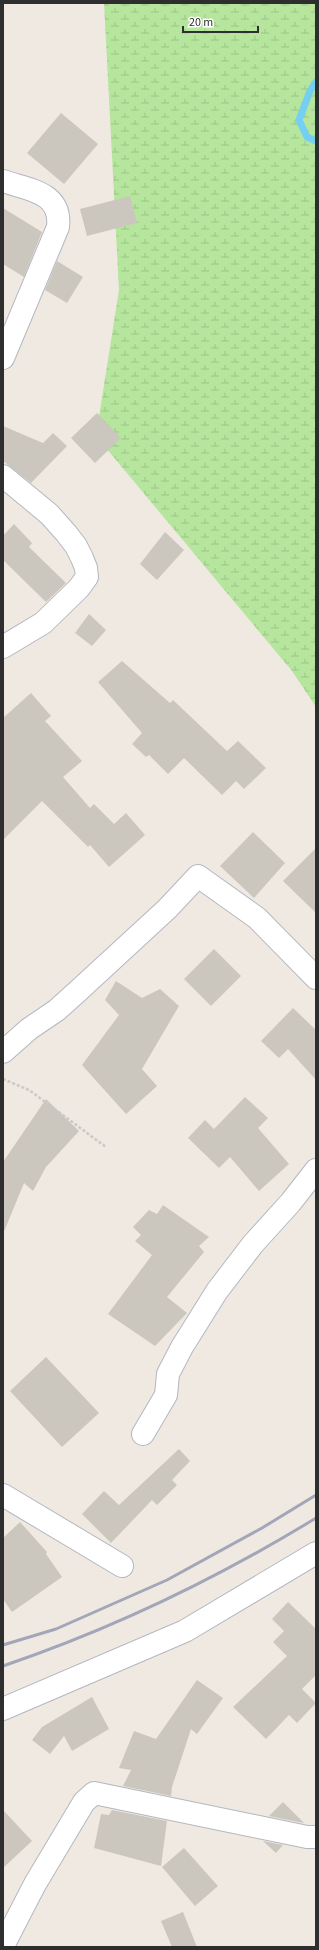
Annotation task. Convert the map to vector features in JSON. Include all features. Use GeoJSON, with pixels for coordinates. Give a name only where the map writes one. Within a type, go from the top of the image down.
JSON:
{"type":"FeatureCollection","features":[{"type":"Feature","properties":{"kind":"street"},"geometry":{"type":"LineString","coordinates":[[3,181],[44,194],[52,201],[57,209],[59,218],[58,227],[3,358]]}},
{"type":"Feature","properties":{"kind":"street"},"geometry":{"type":"LineString","coordinates":[[3,476],[50,514],[66,532],[82,558],[86,568],[87,577],[75,592],[43,623],[3,647]]}},
{"type":"Feature","properties":{"kind":"street"},"geometry":{"type":"LineString","coordinates":[[3,1052],[29,1029],[57,1010],[167,909],[198,876],[257,918],[316,978]]}},
{"type":"Feature","properties":{"kind":"street"},"geometry":{"type":"LineString","coordinates":[[143,1434],[166,1395],[168,1374],[182,1347],[217,1290],[253,1244],[292,1202],[316,1170]]}},
{"type":"Feature","properties":{"kind":"street"},"geometry":{"type":"LineString","coordinates":[[3,1495],[122,1566]]}},
{"type":"Feature","properties":{"kind":"street"},"geometry":{"type":"LineString","coordinates":[[3,1709],[184,1631],[316,1553]]}},
{"type":"Feature","properties":{"kind":"street"},"geometry":{"type":"LineString","coordinates":[[3,1946],[35,1884],[84,1802],[94,1793],[307,1837],[316,1837]]}},
{"type":"Feature","properties":{"kind":"path"},"geometry":{"type":"LineString","coordinates":[[3,1079],[28,1090],[106,1147]]}},
{"type":"Feature","properties":{"kind":"green space"},"geometry":{"type":"Polygon","coordinates":[[[104,3],[316,3],[316,707],[292,671],[96,436],[119,290],[104,3]]]}},
{"type":"Feature","properties":{"kind":"building"},"geometry":{"type":"Polygon","coordinates":[[[61,113],[98,144],[64,184],[27,153],[61,113]]]}},
{"type":"Feature","properties":{"kind":"building"},"geometry":{"type":"Polygon","coordinates":[[[130,196],[137,223],[87,236],[80,209],[130,196]]]}},
{"type":"Feature","properties":{"kind":"building"},"geometry":{"type":"Polygon","coordinates":[[[3,208],[42,232],[24,277],[3,264],[3,208]]]}},
{"type":"Feature","properties":{"kind":"building"},"geometry":{"type":"Polygon","coordinates":[[[57,261],[83,277],[67,303],[45,290],[57,261]]]}},
{"type":"Feature","properties":{"kind":"building"},"geometry":{"type":"Polygon","coordinates":[[[97,413],[121,438],[95,463],[71,438],[97,413]]]}},
{"type":"Feature","properties":{"kind":"building"},"geometry":{"type":"Polygon","coordinates":[[[3,426],[43,443],[53,433],[67,446],[31,483],[3,461],[3,426]]]}},
{"type":"Feature","properties":{"kind":"building"},"geometry":{"type":"Polygon","coordinates":[[[14,524],[32,543],[29,547],[66,583],[46,602],[3,560],[3,536],[14,524]]]}},
{"type":"Feature","properties":{"kind":"building"},"geometry":{"type":"Polygon","coordinates":[[[165,532],[184,550],[157,580],[140,564],[165,532]]]}},
{"type":"Feature","properties":{"kind":"building"},"geometry":{"type":"Polygon","coordinates":[[[89,614],[106,630],[92,646],[75,633],[89,614]]]}},
{"type":"Feature","properties":{"kind":"building"},"geometry":{"type":"Polygon","coordinates":[[[122,661],[170,703],[173,700],[227,751],[238,741],[266,768],[244,789],[236,781],[222,795],[184,758],[168,774],[149,755],[146,757],[132,744],[142,733],[98,682],[122,661]]]}},
{"type":"Feature","properties":{"kind":"building"},"geometry":{"type":"Polygon","coordinates":[[[31,693],[51,716],[45,721],[82,761],[63,777],[90,808],[94,804],[114,824],[126,813],[145,835],[109,867],[90,845],[88,847],[42,801],[3,840],[3,718],[31,693]]]}},
{"type":"Feature","properties":{"kind":"building"},"geometry":{"type":"Polygon","coordinates":[[[253,832],[285,863],[254,898],[220,866],[253,832]]]}},
{"type":"Feature","properties":{"kind":"building"},"geometry":{"type":"Polygon","coordinates":[[[316,848],[316,913],[283,881],[316,848]]]}},
{"type":"Feature","properties":{"kind":"building"},"geometry":{"type":"Polygon","coordinates":[[[214,949],[241,976],[211,1006],[184,979],[214,949]]]}},
{"type":"Feature","properties":{"kind":"building"},"geometry":{"type":"Polygon","coordinates":[[[116,981],[142,998],[160,989],[179,1006],[142,1069],[157,1086],[126,1114],[82,1065],[119,1015],[105,1000],[116,981]]]}},
{"type":"Feature","properties":{"kind":"building"},"geometry":{"type":"Polygon","coordinates":[[[293,1008],[316,1030],[316,1080],[288,1049],[279,1058],[261,1041],[293,1008]]]}},
{"type":"Feature","properties":{"kind":"building"},"geometry":{"type":"Polygon","coordinates":[[[245,1097],[268,1118],[258,1128],[289,1164],[259,1191],[230,1157],[219,1168],[188,1138],[205,1120],[214,1129],[245,1097]]]}},
{"type":"Feature","properties":{"kind":"building"},"geometry":{"type":"Polygon","coordinates":[[[46,1099],[79,1131],[46,1167],[33,1191],[24,1183],[3,1234],[3,1162],[46,1099]]]}},
{"type":"Feature","properties":{"kind":"building"},"geometry":{"type":"Polygon","coordinates":[[[163,1205],[209,1237],[199,1246],[204,1252],[167,1297],[187,1313],[155,1346],[108,1314],[152,1255],[135,1241],[141,1235],[133,1227],[149,1210],[157,1214],[163,1205]]]}},
{"type":"Feature","properties":{"kind":"building"},"geometry":{"type":"Polygon","coordinates":[[[46,1357],[99,1413],[62,1447],[10,1391],[46,1357]]]}},
{"type":"Feature","properties":{"kind":"building"},"geometry":{"type":"Polygon","coordinates":[[[179,1449],[190,1461],[172,1480],[177,1485],[157,1505],[152,1500],[111,1543],[82,1514],[104,1491],[119,1505],[179,1449]]]}},
{"type":"Feature","properties":{"kind":"building"},"geometry":{"type":"Polygon","coordinates":[[[20,1522],[47,1552],[46,1554],[62,1577],[12,1612],[3,1599],[3,1538],[20,1522]]]}},
{"type":"Feature","properties":{"kind":"building"},"geometry":{"type":"Polygon","coordinates":[[[288,1602],[316,1629],[316,1675],[302,1689],[316,1703],[297,1723],[289,1715],[266,1739],[233,1707],[287,1656],[273,1642],[284,1631],[272,1619],[288,1602]]]}},
{"type":"Feature","properties":{"kind":"building"},"geometry":{"type":"Polygon","coordinates":[[[197,1680],[223,1698],[197,1734],[191,1729],[172,1787],[171,1796],[123,1786],[131,1770],[119,1768],[134,1731],[156,1739],[197,1680]]]}},
{"type":"Feature","properties":{"kind":"building"},"geometry":{"type":"Polygon","coordinates":[[[92,1697],[109,1729],[72,1751],[64,1736],[50,1754],[32,1740],[42,1727],[92,1697]]]}},
{"type":"Feature","properties":{"kind":"building"},"geometry":{"type":"Polygon","coordinates":[[[283,1802],[304,1823],[269,1816],[283,1802]]]}},
{"type":"Feature","properties":{"kind":"building"},"geometry":{"type":"Polygon","coordinates":[[[3,1810],[32,1841],[3,1868],[3,1810]]]}},
{"type":"Feature","properties":{"kind":"building"},"geometry":{"type":"Polygon","coordinates":[[[112,1810],[167,1821],[161,1866],[94,1848],[101,1814],[109,1815],[112,1810]]]}},
{"type":"Feature","properties":{"kind":"building"},"geometry":{"type":"Polygon","coordinates":[[[263,1841],[283,1845],[276,1853],[263,1841]]]}},
{"type":"Feature","properties":{"kind":"building"},"geometry":{"type":"Polygon","coordinates":[[[184,1848],[218,1886],[195,1906],[162,1867],[184,1848]]]}},
{"type":"Feature","properties":{"kind":"building"},"geometry":{"type":"Polygon","coordinates":[[[183,1912],[197,1947],[172,1947],[161,1921],[183,1912]]]}},
{"type":"Feature","properties":{"kind":"waterway"},"geometry":{"type":"LineString","coordinates":[[316,82],[310,91],[299,120],[307,137],[316,141]]}},
{"type":"Feature","properties":{"kind":"railway"},"geometry":{"type":"LineString","coordinates":[[3,1645],[56,1629],[167,1580],[262,1528],[316,1495]]}},
{"type":"Feature","properties":{"kind":"railway"},"geometry":{"type":"LineString","coordinates":[[3,1666],[84,1636],[164,1601],[241,1561],[316,1518]]}}]}
